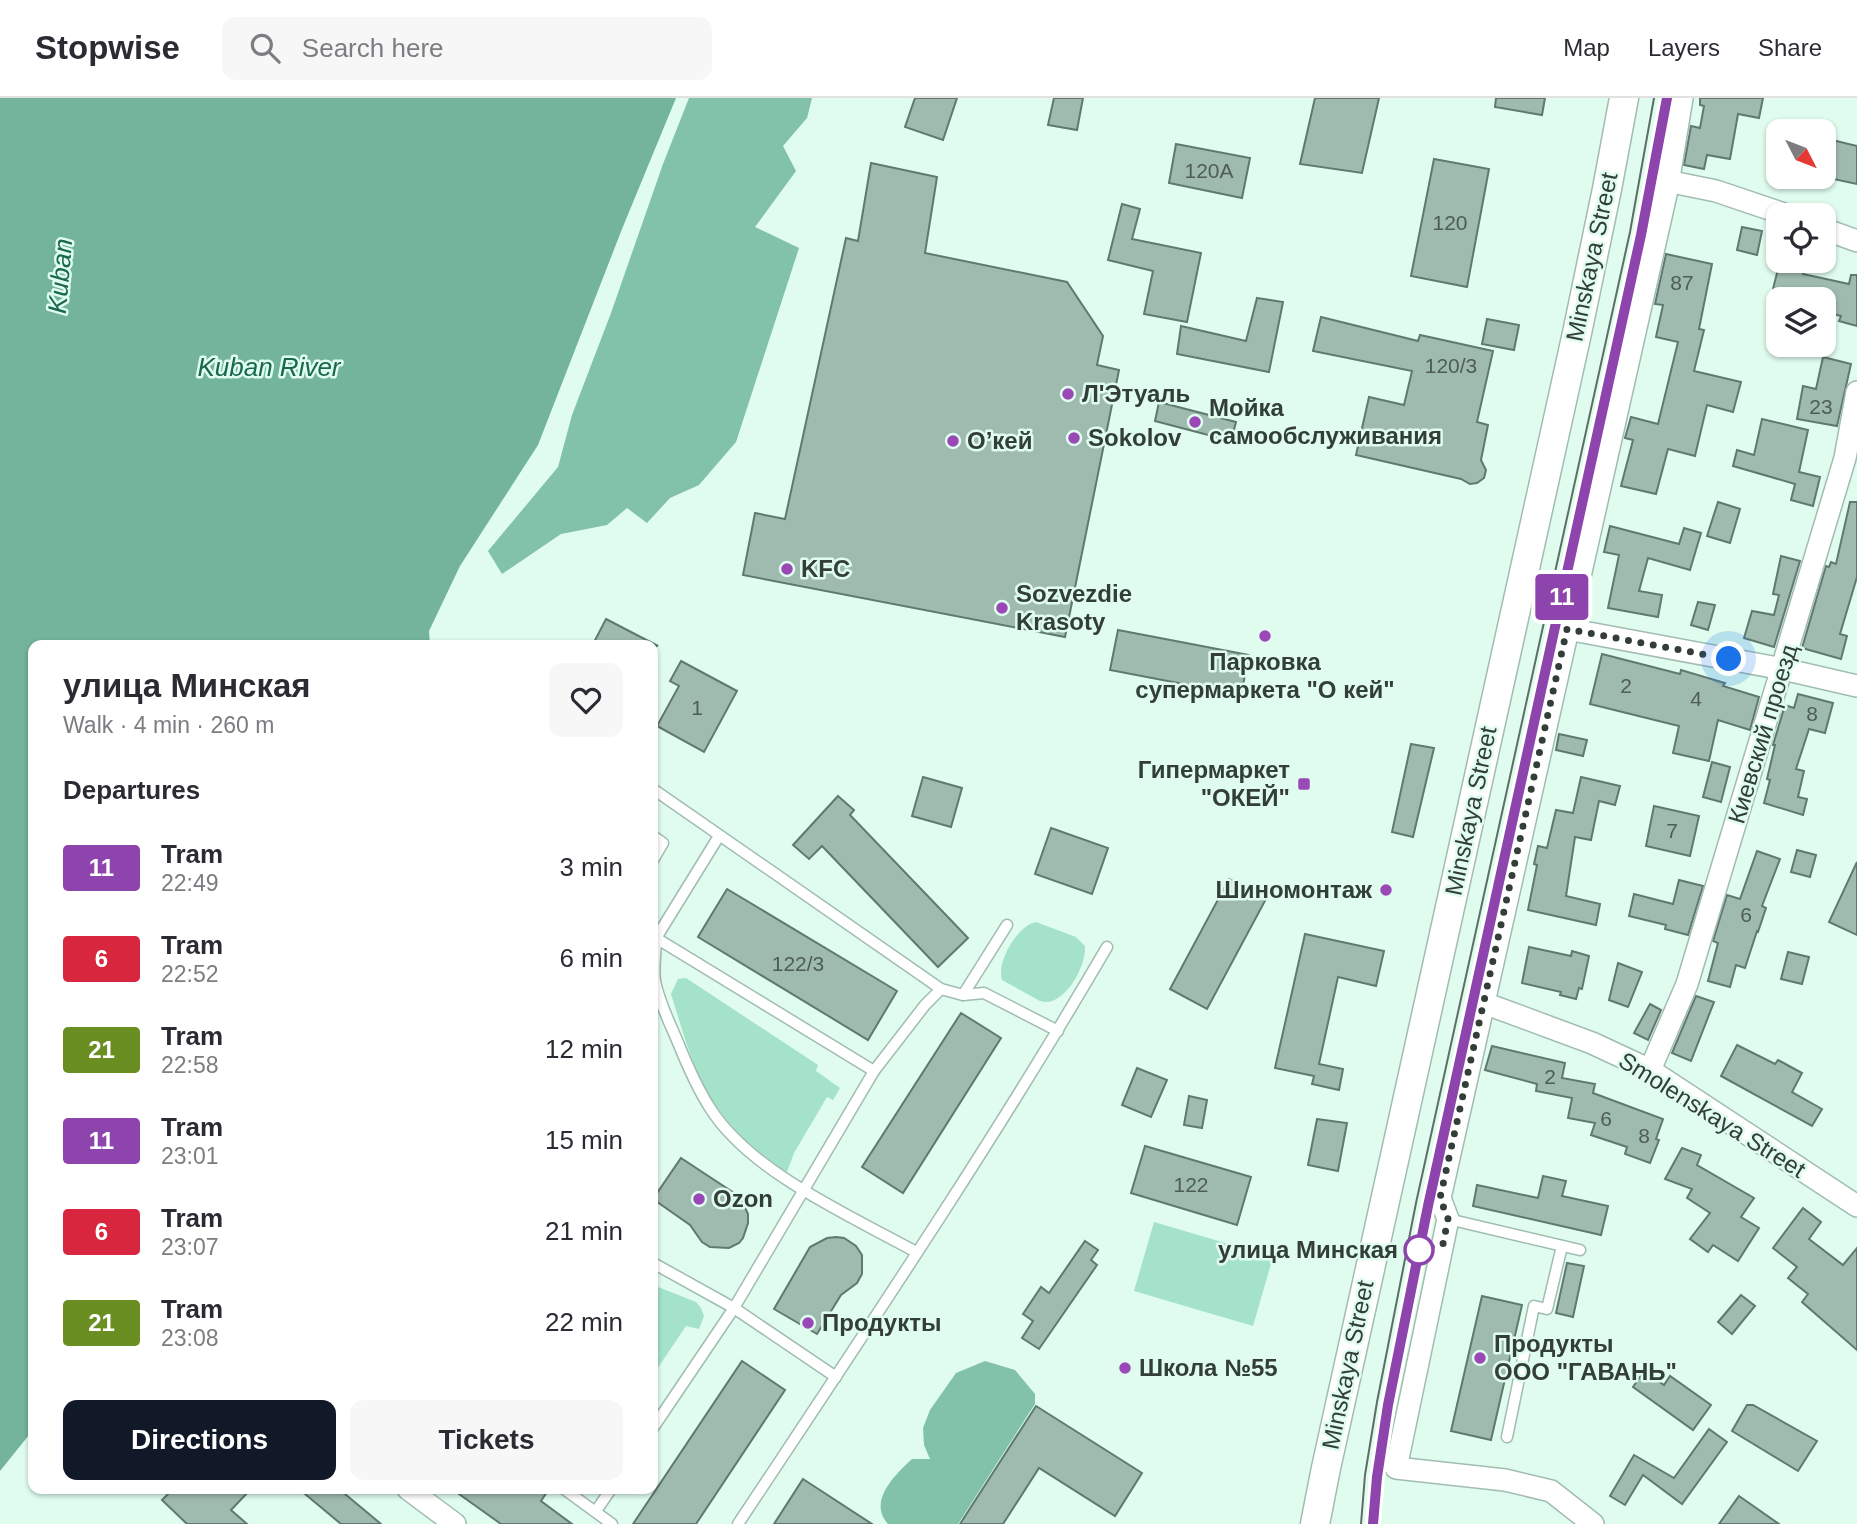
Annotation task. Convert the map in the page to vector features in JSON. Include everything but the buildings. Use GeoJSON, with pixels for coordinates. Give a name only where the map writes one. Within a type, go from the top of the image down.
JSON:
{"type":"FeatureCollection","features":[{"type":"Feature","properties":{"kind":"main road","name":"Minskaya Street"},"geometry":{"type":"LineString","coordinates":[[1315,1524],[1577,333],[1624,98]]}},
{"type":"Feature","properties":{"kind":"street"},"geometry":{"type":"LineString","coordinates":[[1593,1524],[1551,1491],[1505,1480],[1396,1468],[1448,1219],[1440,1198],[1667,181],[1682,98]]}},
{"type":"Feature","properties":{"kind":"street"},"geometry":{"type":"LineString","coordinates":[[1667,181],[1716,191],[1766,208]]}},
{"type":"Feature","properties":{"kind":"street"},"geometry":{"type":"LineString","coordinates":[[1836,233],[1857,241]]}},
{"type":"Feature","properties":{"kind":"street","name":"Киевский проезд"},"geometry":{"type":"LineString","coordinates":[[1650,1070],[1687,984],[1845,458],[1857,392]]}},
{"type":"Feature","properties":{"kind":"street"},"geometry":{"type":"LineString","coordinates":[[1567,629],[1783,669],[1857,686]]}},
{"type":"Feature","properties":{"kind":"street","name":"Smolenskaya Street"},"geometry":{"type":"LineString","coordinates":[[1485,1003],[1592,1043],[1650,1070],[1857,1206]]}},
{"type":"Feature","properties":{"kind":"street"},"geometry":{"type":"LineString","coordinates":[[415,1494],[455,1524]]}},
{"type":"Feature","properties":{"kind":"lane"},"geometry":{"type":"LineString","coordinates":[[658,793],[941,989],[963,995],[984,993],[1058,1031]]}},
{"type":"Feature","properties":{"kind":"lane"},"geometry":{"type":"LineString","coordinates":[[658,935],[719,836]]}},
{"type":"Feature","properties":{"kind":"lane"},"geometry":{"type":"LineString","coordinates":[[963,995],[1007,925]]}},
{"type":"Feature","properties":{"kind":"lane"},"geometry":{"type":"LineString","coordinates":[[658,943],[874,1071]]}},
{"type":"Feature","properties":{"kind":"lane"},"geometry":{"type":"LineString","coordinates":[[738,1524],[836,1377],[1058,1031],[1107,947]]}},
{"type":"Feature","properties":{"kind":"lane"},"geometry":{"type":"LineString","coordinates":[[658,989],[690,1071],[710,1108],[726,1129],[780,1176],[916,1252]]}},
{"type":"Feature","properties":{"kind":"lane"},"geometry":{"type":"LineString","coordinates":[[658,1418],[734,1308],[874,1071],[925,1005],[941,989]]}},
{"type":"Feature","properties":{"kind":"lane"},"geometry":{"type":"LineString","coordinates":[[658,1006],[666,1012]]}},
{"type":"Feature","properties":{"kind":"lane"},"geometry":{"type":"LineString","coordinates":[[1448,1219],[1580,1250]]}},
{"type":"Feature","properties":{"kind":"lane"},"geometry":{"type":"LineString","coordinates":[[1507,1437],[1534,1306],[1547,1309],[1562,1246]]}},
{"type":"Feature","properties":{"kind":"lane"},"geometry":{"type":"LineString","coordinates":[[658,1266],[734,1308],[836,1377]]}},
{"type":"Feature","properties":{"kind":"lane"},"geometry":{"type":"LineString","coordinates":[[571,1494],[612,1524]]}},
{"type":"Feature","properties":{"kind":"lane"},"geometry":{"type":"LineString","coordinates":[[596,1511],[608,1494]]}},
{"type":"Feature","properties":{"kind":"shaded area"},"geometry":{"type":"Polygon","coordinates":[[[689,98],[812,98],[807,118],[783,146],[796,171],[755,227],[799,248],[736,442],[699,485],[670,498],[647,523],[627,508],[607,525],[561,534],[502,574],[488,551],[558,467],[572,415],[689,98]]]}},
{"type":"Feature","properties":{"kind":"shaded area"},"geometry":{"type":"Polygon","coordinates":[[[1036,922],[1076,937],[1085,946],[1082,964],[1072,984],[1057,999],[1049,1002],[1040,1001],[1002,980],[1002,964],[1015,937],[1036,922]]]}},
{"type":"Feature","properties":{"kind":"shaded area"},"geometry":{"type":"Polygon","coordinates":[[[686,978],[818,1065],[816,1071],[840,1088],[833,1100],[827,1097],[794,1153],[787,1172],[764,1157],[740,1135],[719,1110],[704,1086],[671,994],[678,979],[686,978]]]}},
{"type":"Feature","properties":{"kind":"shaded area"},"geometry":{"type":"Polygon","coordinates":[[[1154,1222],[1273,1257],[1253,1326],[1134,1291],[1154,1222]]]}},
{"type":"Feature","properties":{"kind":"shaded area"},"geometry":{"type":"Polygon","coordinates":[[[658,1287],[696,1302],[701,1308],[704,1316],[699,1329],[686,1326],[658,1368],[658,1287]]]}},
{"type":"Feature","properties":{"kind":"shaded area"},"geometry":{"type":"Polygon","coordinates":[[[985,1361],[1015,1370],[1035,1394],[1035,1404],[958,1524],[888,1524],[882,1515],[881,1506],[886,1488],[912,1459],[930,1459],[924,1445],[923,1428],[930,1410],[956,1373],[985,1361]]]}},
{"type":"Feature","properties":{"kind":"water","name":"Kuban River"},"geometry":{"type":"Polygon","coordinates":[[[0,98],[676,98],[538,445],[460,566],[429,631],[430,640],[28,640],[28,1436],[0,1471],[0,98]]]}},
{"type":"Feature","properties":{"kind":"tram line"},"geometry":{"type":"LineString","coordinates":[[1361,1524],[1365,1475],[1377,1402],[1416,1203],[1630,232],[1654,98]]}},
{"type":"Feature","properties":{"kind":"tram line"},"geometry":{"type":"LineString","coordinates":[[1373,1524],[1388,1405],[1428,1206],[1641,235],[1667,98]]}},
{"type":"Feature","properties":{"kind":"tram line","name":"11"},"geometry":{"type":"LineString","coordinates":[[1373,1524],[1388,1405],[1428,1206],[1641,235],[1667,98]]}},
{"type":"Feature","properties":{"kind":"place","name":"Л'Этуаль"},"geometry":{"type":"Point","coordinates":[1068,394]}},
{"type":"Feature","properties":{"kind":"place","name":"Мойка самообслуживания"},"geometry":{"type":"Point","coordinates":[1195,422]}},
{"type":"Feature","properties":{"kind":"place","name":"Sokolov"},"geometry":{"type":"Point","coordinates":[1074,438]}},
{"type":"Feature","properties":{"kind":"place","name":"О’кей"},"geometry":{"type":"Point","coordinates":[953,441]}},
{"type":"Feature","properties":{"kind":"place","name":"KFC"},"geometry":{"type":"Point","coordinates":[787,569]}},
{"type":"Feature","properties":{"kind":"place","name":"Sozvezdie Krasoty"},"geometry":{"type":"Point","coordinates":[1002,608]}},
{"type":"Feature","properties":{"kind":"place","name":"Парковка супермаркета \"О кей\""},"geometry":{"type":"Point","coordinates":[1265,636]}},
{"type":"Feature","properties":{"kind":"place","name":"Гипермаркет \"ОКЕЙ\""},"geometry":{"type":"Point","coordinates":[1304,784]}},
{"type":"Feature","properties":{"kind":"place","name":"Шиномонтаж"},"geometry":{"type":"Point","coordinates":[1386,890]}},
{"type":"Feature","properties":{"kind":"place","name":"Ozon"},"geometry":{"type":"Point","coordinates":[699,1199]}},
{"type":"Feature","properties":{"kind":"place","name":"улица Минская"},"geometry":{"type":"Point","coordinates":[1419,1250]}},
{"type":"Feature","properties":{"kind":"place","name":"Продукты"},"geometry":{"type":"Point","coordinates":[808,1323]}},
{"type":"Feature","properties":{"kind":"place","name":"Продукты ООО \"ГАВАНЬ\""},"geometry":{"type":"Point","coordinates":[1480,1358]}},
{"type":"Feature","properties":{"kind":"place","name":"Школа №55"},"geometry":{"type":"Point","coordinates":[1125,1368]}},
{"type":"Feature","properties":{"kind":"route"},"geometry":{"type":"LineString","coordinates":[[1419,1250],[1443,1244],[1448,1219],[1440,1198],[1567,629],[1729,659]]}},
{"type":"Feature","properties":{"kind":"water label","name":"Kuban"},"geometry":{"type":"Point","coordinates":[60,276]}}]}
